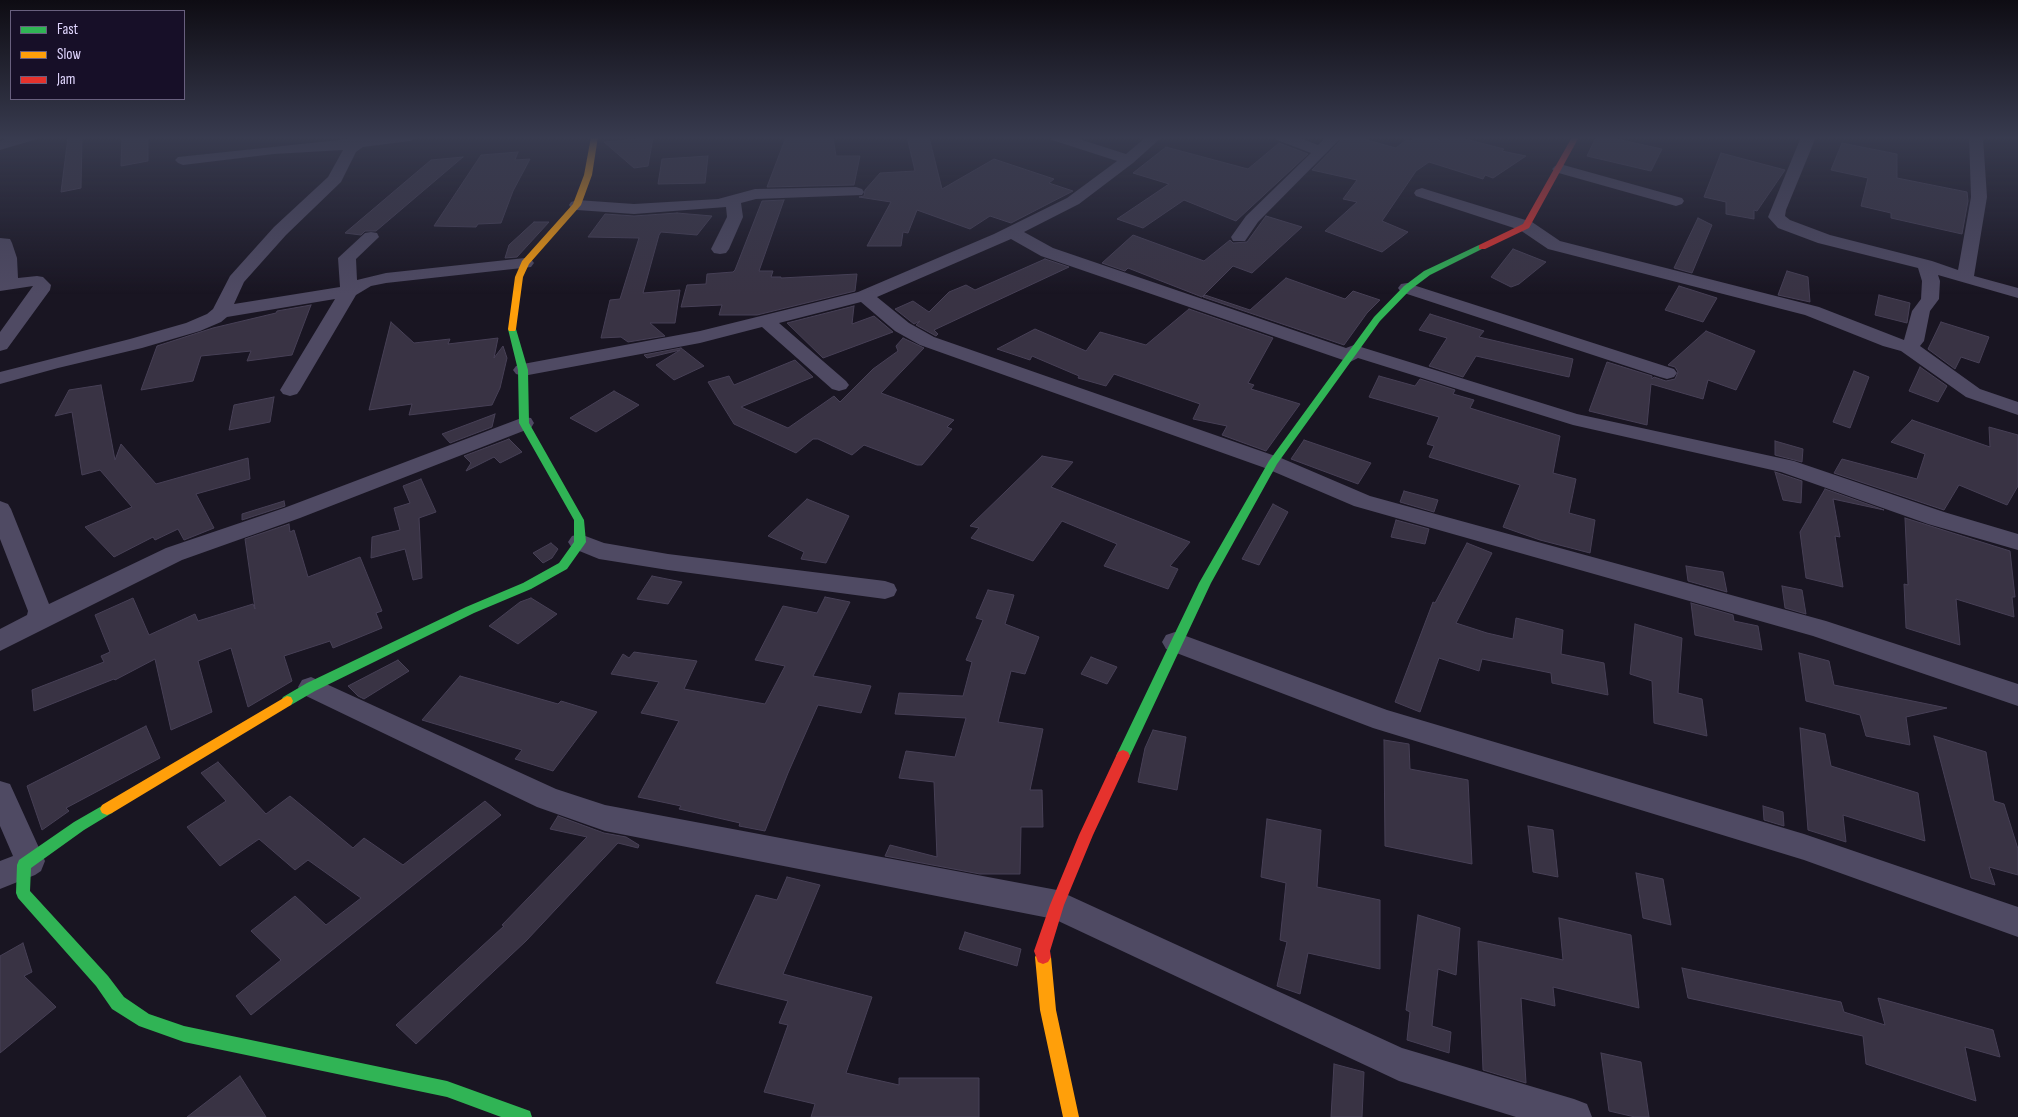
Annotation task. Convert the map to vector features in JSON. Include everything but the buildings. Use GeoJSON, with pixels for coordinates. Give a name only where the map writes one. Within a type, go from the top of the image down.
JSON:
{"type":"FeatureCollection","features":[{"type":"Feature","properties":{"kind":"street"},"geometry":{"type":"LineString","coordinates":[[221,312],[236,280],[280,231],[324,189]]}},
{"type":"Feature","properties":{"kind":"street"},"geometry":{"type":"LineString","coordinates":[[582,189],[576,205],[525,263],[519,277],[512,332],[523,370],[524,423],[579,520],[590,546]]}},
{"type":"Feature","properties":{"kind":"street"},"geometry":{"type":"LineString","coordinates":[[523,370],[700,337],[864,296],[1012,232],[1073,201],[1089,189]]}},
{"type":"Feature","properties":{"kind":"street"},"geometry":{"type":"LineString","coordinates":[[1239,237],[1252,219],[1282,189]]}},
{"type":"Feature","properties":{"kind":"street"},"geometry":{"type":"LineString","coordinates":[[1070,1117],[1048,1010],[1042,951],[1057,904],[1086,835],[1175,642],[1205,583],[1273,463],[1377,319],[1407,288],[1427,273],[1526,226],[1548,189]]}},
{"type":"Feature","properties":{"kind":"street"},"geometry":{"type":"LineString","coordinates":[[1633,189],[1676,201]]}},
{"type":"Feature","properties":{"kind":"street"},"geometry":{"type":"LineString","coordinates":[[1787,189],[1776,217],[1780,221],[1824,239],[1926,265],[1965,279],[2018,294]]}},
{"type":"Feature","properties":{"kind":"street"},"geometry":{"type":"LineString","coordinates":[[1965,279],[1979,197],[1979,189]]}},
{"type":"Feature","properties":{"kind":"street"},"geometry":{"type":"LineString","coordinates":[[576,205],[634,209],[719,204],[755,194],[856,192]]}},
{"type":"Feature","properties":{"kind":"street"},"geometry":{"type":"LineString","coordinates":[[1422,193],[1526,226],[1554,245],[1812,311],[1890,342],[1908,347],[1973,393],[2018,409]]}},
{"type":"Feature","properties":{"kind":"street"},"geometry":{"type":"LineString","coordinates":[[720,249],[735,217],[733,200]]}},
{"type":"Feature","properties":{"kind":"street"},"geometry":{"type":"LineString","coordinates":[[1012,232],[1047,252],[1352,354],[1573,419],[1786,466],[1936,518],[2018,542]]}},
{"type":"Feature","properties":{"kind":"street"},"geometry":{"type":"LineString","coordinates":[[290,390],[349,291],[347,258],[370,237]]}},
{"type":"Feature","properties":{"kind":"street"},"geometry":{"type":"LineString","coordinates":[[0,243],[4,243],[8,258],[4,285],[28,281],[36,281],[42,285],[41,290],[0,345]]}},
{"type":"Feature","properties":{"kind":"street"},"geometry":{"type":"LineString","coordinates":[[1,376],[135,344],[205,323],[221,312],[349,291],[366,282],[386,278],[525,263]]}},
{"type":"Feature","properties":{"kind":"street"},"geometry":{"type":"LineString","coordinates":[[1908,347],[1914,341],[1921,311],[1930,299],[1931,281],[1926,265]]}},
{"type":"Feature","properties":{"kind":"street"},"geometry":{"type":"LineString","coordinates":[[1407,288],[1667,373]]}},
{"type":"Feature","properties":{"kind":"street"},"geometry":{"type":"LineString","coordinates":[[864,296],[902,327],[927,341],[1273,463],[1362,501],[1818,628],[2018,695]]}},
{"type":"Feature","properties":{"kind":"street"},"geometry":{"type":"LineString","coordinates":[[766,321],[839,385]]}},
{"type":"Feature","properties":{"kind":"street"},"geometry":{"type":"LineString","coordinates":[[0,641],[38,620],[174,554],[292,513],[524,423]]}},
{"type":"Feature","properties":{"kind":"street"},"geometry":{"type":"LineString","coordinates":[[0,509],[40,611],[38,620]]}},
{"type":"Feature","properties":{"kind":"street"},"geometry":{"type":"LineString","coordinates":[[18,867],[79,826],[310,687],[470,610],[527,586],[563,566],[590,546],[668,562],[885,590]]}},
{"type":"Feature","properties":{"kind":"street"},"geometry":{"type":"LineString","coordinates":[[1175,642],[1382,720],[1804,847],[2018,922]]}},
{"type":"Feature","properties":{"kind":"street"},"geometry":{"type":"LineString","coordinates":[[310,687],[547,798],[605,818],[1057,904],[1398,1064],[1574,1117]]}},
{"type":"Feature","properties":{"kind":"street"},"geometry":{"type":"LineString","coordinates":[[0,793],[23,893],[102,981],[118,1003],[144,1020],[184,1034],[448,1089],[524,1117]]}},
{"type":"Feature","properties":{"kind":"traffic: fast"},"geometry":{"type":"LineString","coordinates":[[1123,756],[1205,583],[1273,463],[1377,319],[1407,288],[1427,273],[1482,247]]}},
{"type":"Feature","properties":{"kind":"traffic: fast"},"geometry":{"type":"LineString","coordinates":[[287,701],[311,687],[470,610],[527,586],[563,566],[580,542],[579,520],[524,423],[523,370],[512,329]]}},
{"type":"Feature","properties":{"kind":"traffic: fast"},"geometry":{"type":"LineString","coordinates":[[107,809],[79,826],[24,865],[23,893],[102,981],[118,1003],[145,1020],[184,1034],[447,1089],[524,1117]]}},
{"type":"Feature","properties":{"kind":"traffic: slow"},"geometry":{"type":"LineString","coordinates":[[512,329],[519,277],[525,263],[577,205],[583,189]]}},
{"type":"Feature","properties":{"kind":"traffic: slow"},"geometry":{"type":"LineString","coordinates":[[107,809],[287,701]]}},
{"type":"Feature","properties":{"kind":"traffic: slow"},"geometry":{"type":"LineString","coordinates":[[1043,957],[1048,1010],[1071,1117]]}},
{"type":"Feature","properties":{"kind":"traffic: jam"},"geometry":{"type":"LineString","coordinates":[[1482,247],[1526,226],[1547,189]]}},
{"type":"Feature","properties":{"kind":"traffic: jam"},"geometry":{"type":"LineString","coordinates":[[1043,957],[1042,951],[1057,905],[1086,835],[1123,756]]}}]}
